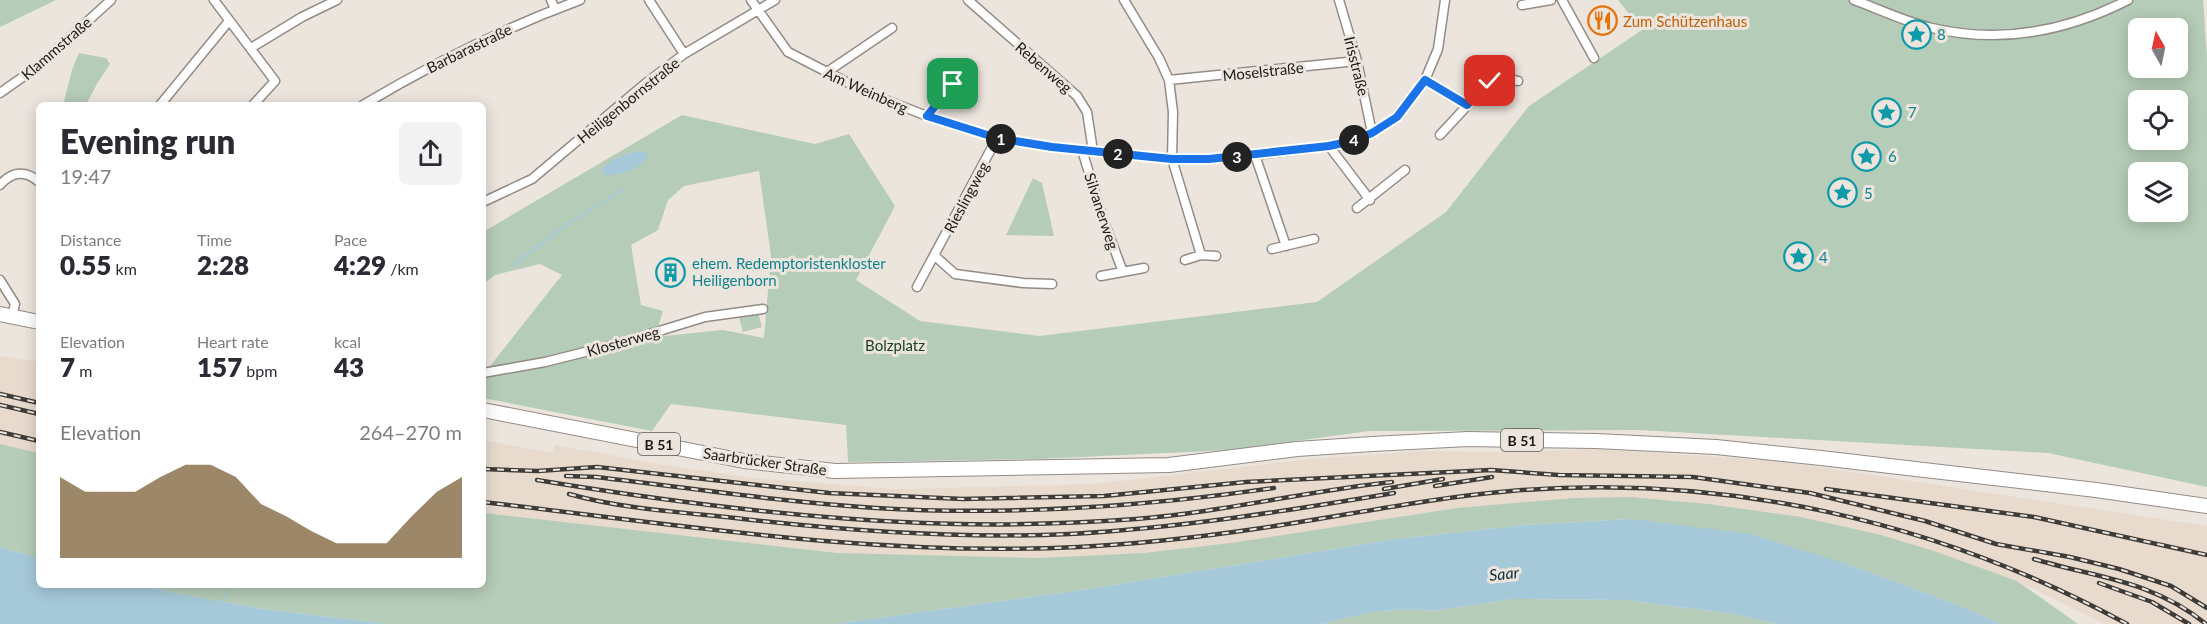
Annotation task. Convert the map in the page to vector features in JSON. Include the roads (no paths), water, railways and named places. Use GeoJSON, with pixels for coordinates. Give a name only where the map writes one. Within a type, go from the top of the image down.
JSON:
{"type":"FeatureCollection","features":[{"type":"Feature","properties":{"kind":"main road"},"geometry":{"type":"LineString","coordinates":[[6,315],[36,321]]}},
{"type":"Feature","properties":{"kind":"main road","name":"Saarbrücker Straße"},"geometry":{"type":"LineString","coordinates":[[486,411],[744,461],[836,471],[1169,465],[1297,449],[1372,444],[1468,439],[1596,441],[1716,447],[1844,460],[2096,490],[2207,506]]}},
{"type":"Feature","properties":{"kind":"street","name":"Klammstraße"},"geometry":{"type":"LineString","coordinates":[[0,93],[37,67],[111,0]]}},
{"type":"Feature","properties":{"kind":"street"},"geometry":{"type":"LineString","coordinates":[[214,0],[275,81],[256,102]]}},
{"type":"Feature","properties":{"kind":"street"},"geometry":{"type":"LineString","coordinates":[[251,48],[302,17],[337,0]]}},
{"type":"Feature","properties":{"kind":"street"},"geometry":{"type":"LineString","coordinates":[[551,0],[555,9]]}},
{"type":"Feature","properties":{"kind":"street","name":"Barbarastraße"},"geometry":{"type":"LineString","coordinates":[[368,102],[407,78],[497,34],[580,0]]}},
{"type":"Feature","properties":{"kind":"street"},"geometry":{"type":"LineString","coordinates":[[649,0],[684,54]]}},
{"type":"Feature","properties":{"kind":"street","name":"Am Weinberg"},"geometry":{"type":"LineString","coordinates":[[751,0],[788,52],[868,93],[927,116],[997,138],[1172,159],[1255,155],[1329,146],[1352,141],[1372,133],[1397,117],[1425,80],[1438,49],[1445,0]]}},
{"type":"Feature","properties":{"kind":"street","name":"Heiligenbornstraße"},"geometry":{"type":"LineString","coordinates":[[486,201],[532,179],[684,54],[775,0]]}},
{"type":"Feature","properties":{"kind":"street","name":"Rebenweg"},"geometry":{"type":"LineString","coordinates":[[969,0],[1077,96],[1087,112],[1093,151]]}},
{"type":"Feature","properties":{"kind":"street"},"geometry":{"type":"LineString","coordinates":[[1124,0],[1159,58],[1169,80],[1173,112],[1172,159],[1201,255]]}},
{"type":"Feature","properties":{"kind":"street","name":"Irisstraße"},"geometry":{"type":"LineString","coordinates":[[1340,0],[1372,133]]}},
{"type":"Feature","properties":{"kind":"street"},"geometry":{"type":"LineString","coordinates":[[1522,5],[1551,0]]}},
{"type":"Feature","properties":{"kind":"street"},"geometry":{"type":"LineString","coordinates":[[1562,0],[1594,58]]}},
{"type":"Feature","properties":{"kind":"street"},"geometry":{"type":"LineString","coordinates":[[1854,0],[1930,28],[1984,37],[2056,28],[2087,18],[2128,0]]}},
{"type":"Feature","properties":{"kind":"street"},"geometry":{"type":"LineString","coordinates":[[162,102],[229,21]]}},
{"type":"Feature","properties":{"kind":"street"},"geometry":{"type":"LineString","coordinates":[[827,72],[892,28]]}},
{"type":"Feature","properties":{"kind":"street","name":"Moselstraße"},"geometry":{"type":"LineString","coordinates":[[1169,80],[1356,62]]}},
{"type":"Feature","properties":{"kind":"street"},"geometry":{"type":"LineString","coordinates":[[927,116],[953,84],[945,76]]}},
{"type":"Feature","properties":{"kind":"street"},"geometry":{"type":"LineString","coordinates":[[1440,135],[1490,81],[1499,77],[1518,81]]}},
{"type":"Feature","properties":{"kind":"street"},"geometry":{"type":"LineString","coordinates":[[1425,80],[1467,105]]}},
{"type":"Feature","properties":{"kind":"street","name":"Rieslingweg"},"geometry":{"type":"LineString","coordinates":[[917,287],[997,138]]}},
{"type":"Feature","properties":{"kind":"street"},"geometry":{"type":"LineString","coordinates":[[1329,146],[1370,200]]}},
{"type":"Feature","properties":{"kind":"street","name":"Silvanerweg"},"geometry":{"type":"LineString","coordinates":[[1082,150],[1103,219],[1123,272]]}},
{"type":"Feature","properties":{"kind":"street"},"geometry":{"type":"LineString","coordinates":[[1255,155],[1286,246]]}},
{"type":"Feature","properties":{"kind":"street"},"geometry":{"type":"LineString","coordinates":[[1357,208],[1405,170]]}},
{"type":"Feature","properties":{"kind":"street"},"geometry":{"type":"LineString","coordinates":[[0,185],[7,177],[20,173],[36,180]]}},
{"type":"Feature","properties":{"kind":"street"},"geometry":{"type":"LineString","coordinates":[[1272,249],[1314,239]]}},
{"type":"Feature","properties":{"kind":"street"},"geometry":{"type":"LineString","coordinates":[[1185,260],[1201,255],[1216,256]]}},
{"type":"Feature","properties":{"kind":"street"},"geometry":{"type":"LineString","coordinates":[[935,256],[955,274],[1023,283],[1052,284]]}},
{"type":"Feature","properties":{"kind":"street"},"geometry":{"type":"LineString","coordinates":[[1101,276],[1144,268]]}},
{"type":"Feature","properties":{"kind":"street"},"geometry":{"type":"LineString","coordinates":[[0,280],[15,304],[6,315]]}},
{"type":"Feature","properties":{"kind":"street","name":"Klosterweg"},"geometry":{"type":"LineString","coordinates":[[486,372],[616,344],[705,317],[763,309]]}},
{"type":"Feature","properties":{"kind":"water"},"geometry":{"type":"Polygon","coordinates":[[[636,151],[643,151],[648,155],[646,160],[623,173],[605,175],[602,169],[613,160],[636,151]]]}},
{"type":"Feature","properties":{"kind":"water","name":"Saar"},"geometry":{"type":"Polygon","coordinates":[[[1632,519],[1750,534],[1847,564],[1950,602],[2001,624],[1777,624],[1733,614],[1626,600],[1514,599],[1432,611],[1408,609],[1372,612],[1322,624],[835,624],[1089,589],[1396,539],[1526,525],[1632,519]]]}},
{"type":"Feature","properties":{"kind":"water"},"geometry":{"type":"Polygon","coordinates":[[[0,547],[36,557],[36,588],[154,588],[263,609],[388,624],[0,624],[0,547]]]}},
{"type":"Feature","properties":{"kind":"waterway"},"geometry":{"type":"LineString","coordinates":[[513,265],[566,225],[624,189]]}},
{"type":"Feature","properties":{"kind":"waterway"},"geometry":{"type":"LineString","coordinates":[[222,603],[231,588]]}},
{"type":"Feature","properties":{"kind":"railway"},"geometry":{"type":"LineString","coordinates":[[0,394],[36,402]]}},
{"type":"Feature","properties":{"kind":"railway"},"geometry":{"type":"LineString","coordinates":[[0,405],[36,413]]}},
{"type":"Feature","properties":{"kind":"railway"},"geometry":{"type":"LineString","coordinates":[[0,432],[36,440]]}},
{"type":"Feature","properties":{"kind":"railway"},"geometry":{"type":"LineString","coordinates":[[486,469],[538,471],[597,467],[829,493],[963,499],[1104,496],[1246,482],[1491,470],[1559,475],[1693,477],[1810,493],[1925,521],[1996,544],[2070,557],[2119,569],[2171,586],[2207,608]]}},
{"type":"Feature","properties":{"kind":"railway"},"geometry":{"type":"LineString","coordinates":[[566,476],[596,477],[876,508],[976,511],[1125,505],[1274,488]]}},
{"type":"Feature","properties":{"kind":"railway"},"geometry":{"type":"LineString","coordinates":[[1435,486],[1492,477]]}},
{"type":"Feature","properties":{"kind":"railway"},"geometry":{"type":"LineString","coordinates":[[1384,489],[1443,479]]}},
{"type":"Feature","properties":{"kind":"railway"},"geometry":{"type":"LineString","coordinates":[[537,480],[681,502],[778,513],[875,521],[977,524],[1083,522],[1168,516],[1392,482]]}},
{"type":"Feature","properties":{"kind":"railway"},"geometry":{"type":"LineString","coordinates":[[486,502],[779,537],[928,547],[1003,549],[1101,546],[1193,537],[1448,498],[1511,491],[1591,487],[1671,490],[1750,498],[1828,512],[1905,532],[1981,557],[2055,588],[2127,624]]}},
{"type":"Feature","properties":{"kind":"railway"},"geometry":{"type":"LineString","coordinates":[[1826,489],[2034,517],[2207,555]]}},
{"type":"Feature","properties":{"kind":"railway"},"geometry":{"type":"LineString","coordinates":[[569,494],[630,507],[777,523],[902,533],[1028,535],[1151,528],[1394,493]]}},
{"type":"Feature","properties":{"kind":"railway"},"geometry":{"type":"LineString","coordinates":[[2034,559],[2144,589],[2186,609],[2206,624]]}},
{"type":"Feature","properties":{"kind":"railway"},"geometry":{"type":"LineString","coordinates":[[2099,583],[2152,602],[2189,624]]}},
{"type":"Feature","properties":{"kind":"place","name":"Zum Schützenhaus"},"geometry":{"type":"Point","coordinates":[1602,21]}},
{"type":"Feature","properties":{"kind":"place","name":"8"},"geometry":{"type":"Point","coordinates":[1916,34]}},
{"type":"Feature","properties":{"kind":"place","name":"7"},"geometry":{"type":"Point","coordinates":[1887,112]}},
{"type":"Feature","properties":{"kind":"place","name":"6"},"geometry":{"type":"Point","coordinates":[1867,156]}},
{"type":"Feature","properties":{"kind":"place","name":"5"},"geometry":{"type":"Point","coordinates":[1843,193]}},
{"type":"Feature","properties":{"kind":"place","name":"4"},"geometry":{"type":"Point","coordinates":[1798,257]}},
{"type":"Feature","properties":{"kind":"place","name":"ehem. Redemptoristenkloster Heiligenborn"},"geometry":{"type":"Point","coordinates":[671,272]}},
{"type":"Feature","properties":{"kind":"park label","name":"Bolzplatz"},"geometry":{"type":"Point","coordinates":[895,345]}}]}
